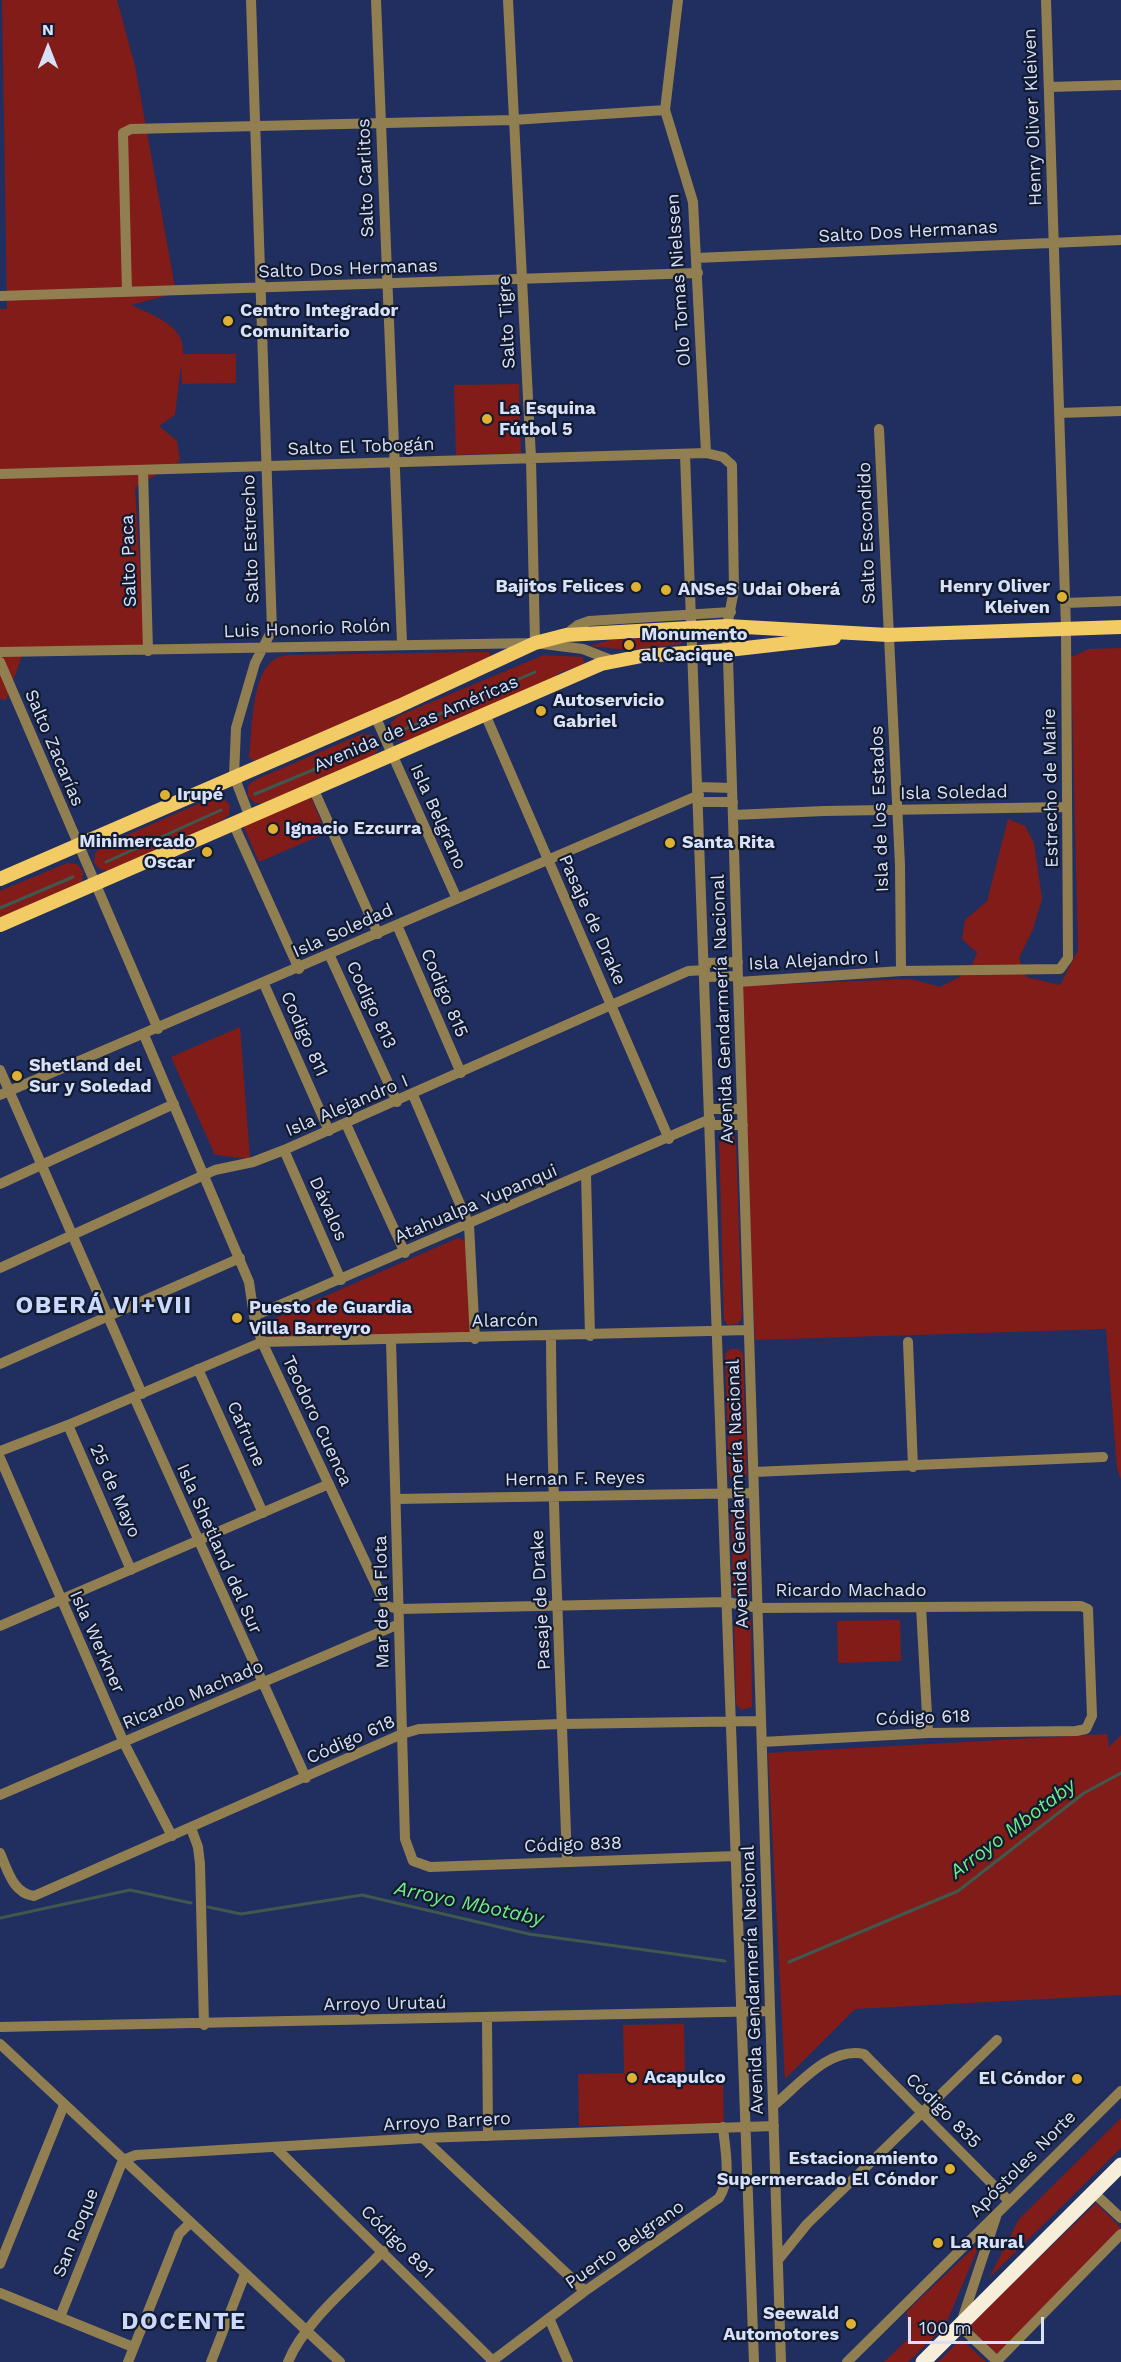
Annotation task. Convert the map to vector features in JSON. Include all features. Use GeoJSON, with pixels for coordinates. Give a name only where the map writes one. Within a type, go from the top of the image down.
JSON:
{"type":"FeatureCollection","features":[{"type":"Feature","properties":{"kind":"highway"},"geometry":{"type":"LineString","coordinates":[[923,2362],[1121,2165]]}},
{"type":"Feature","properties":{"kind":"main road","name":"Avenida de Las Américas"},"geometry":{"type":"LineString","coordinates":[[0,879],[375,716],[535,643],[566,635],[692,620],[729,619],[786,627],[888,636],[1121,627]]}},
{"type":"Feature","properties":{"kind":"main road","name":"Avenida de Las Américas"},"geometry":{"type":"LineString","coordinates":[[0,925],[249,815],[611,660],[866,635]]}},
{"type":"Feature","properties":{"kind":"street","name":"Salto Estrecho"},"geometry":{"type":"LineString","coordinates":[[249,815],[234,776],[237,728],[255,663],[272,630],[253,127],[251,0]]}},
{"type":"Feature","properties":{"kind":"street","name":"Salto Carlitos"},"geometry":{"type":"LineString","coordinates":[[376,0],[402,643]]}},
{"type":"Feature","properties":{"kind":"street","name":"Salto Tigre"},"geometry":{"type":"LineString","coordinates":[[508,0],[531,458],[535,643]]}},
{"type":"Feature","properties":{"kind":"street","name":"Olo Tomas Nielssen"},"geometry":{"type":"LineString","coordinates":[[678,0],[665,110],[693,202],[706,453]]}},
{"type":"Feature","properties":{"kind":"street","name":"Henry Oliver Kleiven"},"geometry":{"type":"LineString","coordinates":[[1046,0],[1066,628]]}},
{"type":"Feature","properties":{"kind":"street"},"geometry":{"type":"LineString","coordinates":[[1049,87],[1121,85]]}},
{"type":"Feature","properties":{"kind":"street"},"geometry":{"type":"LineString","coordinates":[[127,292],[123,133],[131,129],[513,120],[665,110]]}},
{"type":"Feature","properties":{"kind":"street","name":"Salto Dos Hermanas"},"geometry":{"type":"LineString","coordinates":[[696,258],[1121,240]]}},
{"type":"Feature","properties":{"kind":"street","name":"Salto Dos Hermanas"},"geometry":{"type":"LineString","coordinates":[[0,296],[698,273]]}},
{"type":"Feature","properties":{"kind":"street"},"geometry":{"type":"LineString","coordinates":[[1059,413],[1121,411]]}},
{"type":"Feature","properties":{"kind":"street","name":"Salto Escondido"},"geometry":{"type":"LineString","coordinates":[[879,429],[888,636]]}},
{"type":"Feature","properties":{"kind":"street","name":"Salto El Tobogán"},"geometry":{"type":"LineString","coordinates":[[0,474],[706,453],[723,457],[732,465],[734,590],[729,619]]}},
{"type":"Feature","properties":{"kind":"street"},"geometry":{"type":"LineString","coordinates":[[686,454],[692,620]]}},
{"type":"Feature","properties":{"kind":"street","name":"Salto Paca"},"geometry":{"type":"LineString","coordinates":[[143,470],[148,651]]}},
{"type":"Feature","properties":{"kind":"street"},"geometry":{"type":"LineString","coordinates":[[1065,603],[1121,601]]}},
{"type":"Feature","properties":{"kind":"street","name":"Avenida Gendarmería Nacional"},"geometry":{"type":"LineString","coordinates":[[729,619],[732,788],[781,2362]]}},
{"type":"Feature","properties":{"kind":"street","name":"Avenida Gendarmería Nacional"},"geometry":{"type":"LineString","coordinates":[[692,620],[754,2362]]}},
{"type":"Feature","properties":{"kind":"street","name":"Estrecho de Maire"},"geometry":{"type":"LineString","coordinates":[[1066,628],[1070,947]]}},
{"type":"Feature","properties":{"kind":"street"},"geometry":{"type":"LineString","coordinates":[[553,645],[566,635]]}},
{"type":"Feature","properties":{"kind":"street","name":"Isla de los Estados"},"geometry":{"type":"LineString","coordinates":[[888,636],[897,810],[896,972]]}},
{"type":"Feature","properties":{"kind":"street","name":"Luis Honorio Rolón"},"geometry":{"type":"LineString","coordinates":[[0,652],[148,651],[402,643],[535,643],[583,649],[611,660]]}},
{"type":"Feature","properties":{"kind":"street","name":"Salto Zacarías"},"geometry":{"type":"LineString","coordinates":[[0,662],[95,883]]}},
{"type":"Feature","properties":{"kind":"street","name":"Pasaje de Drake"},"geometry":{"type":"LineString","coordinates":[[485,714],[669,1139]]}},
{"type":"Feature","properties":{"kind":"street","name":"Isla Belgrano"},"geometry":{"type":"LineString","coordinates":[[375,716],[456,899]]}},
{"type":"Feature","properties":{"kind":"street"},"geometry":{"type":"LineString","coordinates":[[313,788],[378,934]]}},
{"type":"Feature","properties":{"kind":"street"},"geometry":{"type":"LineString","coordinates":[[699,795],[732,788]]}},
{"type":"Feature","properties":{"kind":"street"},"geometry":{"type":"LineString","coordinates":[[699,795],[733,802]]}},
{"type":"Feature","properties":{"kind":"street","name":"Isla Soledad"},"geometry":{"type":"LineString","coordinates":[[4,1093],[299,969],[699,795]]}},
{"type":"Feature","properties":{"kind":"street","name":"Isla Soledad"},"geometry":{"type":"LineString","coordinates":[[733,815],[1067,807]]}},
{"type":"Feature","properties":{"kind":"street"},"geometry":{"type":"LineString","coordinates":[[233,823],[299,969]]}},
{"type":"Feature","properties":{"kind":"street"},"geometry":{"type":"LineString","coordinates":[[95,883],[159,1029]]}},
{"type":"Feature","properties":{"kind":"street","name":"Codigo 815"},"geometry":{"type":"LineString","coordinates":[[397,925],[461,1073]]}},
{"type":"Feature","properties":{"kind":"street","name":"Isla Alejandro I"},"geometry":{"type":"LineString","coordinates":[[2,1267],[215,1170],[253,1162],[397,1102],[688,971],[705,970],[738,979],[896,972],[1060,969],[1068,958],[1070,947]]}},
{"type":"Feature","properties":{"kind":"street","name":"Codigo 813"},"geometry":{"type":"LineString","coordinates":[[329,954],[397,1102]]}},
{"type":"Feature","properties":{"kind":"street"},"geometry":{"type":"LineString","coordinates":[[705,970],[738,962]]}},
{"type":"Feature","properties":{"kind":"street","name":"Codigo 811"},"geometry":{"type":"LineString","coordinates":[[264,984],[329,1131]]}},
{"type":"Feature","properties":{"kind":"street","name":"Teodoro Cuenca"},"geometry":{"type":"LineString","coordinates":[[144,1035],[240,1258],[249,1282],[254,1316],[262,1342],[386,1605],[399,1610]]}},
{"type":"Feature","properties":{"kind":"street","name":"Isla Shetland del Sur"},"geometry":{"type":"LineString","coordinates":[[0,1070],[4,1093],[41,1165],[108,1318],[197,1541],[306,1779]]}},
{"type":"Feature","properties":{"kind":"street"},"geometry":{"type":"LineString","coordinates":[[413,1095],[469,1225],[475,1339]]}},
{"type":"Feature","properties":{"kind":"street"},"geometry":{"type":"LineString","coordinates":[[0,1184],[174,1104]]}},
{"type":"Feature","properties":{"kind":"street"},"geometry":{"type":"LineString","coordinates":[[710,1118],[742,1109]]}},
{"type":"Feature","properties":{"kind":"street"},"geometry":{"type":"LineString","coordinates":[[710,1118],[743,1125]]}},
{"type":"Feature","properties":{"kind":"street","name":"Atahualpa Yupanqui"},"geometry":{"type":"LineString","coordinates":[[254,1316],[669,1139],[710,1118]]}},
{"type":"Feature","properties":{"kind":"street"},"geometry":{"type":"LineString","coordinates":[[346,1124],[405,1253]]}},
{"type":"Feature","properties":{"kind":"street","name":"Dávalos"},"geometry":{"type":"LineString","coordinates":[[284,1150],[341,1280]]}},
{"type":"Feature","properties":{"kind":"street"},"geometry":{"type":"LineString","coordinates":[[586,1174],[590,1336]]}},
{"type":"Feature","properties":{"kind":"street"},"geometry":{"type":"LineString","coordinates":[[0,1254],[2,1267]]}},
{"type":"Feature","properties":{"kind":"street"},"geometry":{"type":"LineString","coordinates":[[0,1364],[240,1258]]}},
{"type":"Feature","properties":{"kind":"street","name":"Alarcón"},"geometry":{"type":"LineString","coordinates":[[262,1342],[475,1339],[749,1330]]}},
{"type":"Feature","properties":{"kind":"street","name":"Pasaje de Drake"},"geometry":{"type":"LineString","coordinates":[[551,1337],[552,1495],[559,1606],[567,1862]]}},
{"type":"Feature","properties":{"kind":"street","name":"Mar de la Flota"},"geometry":{"type":"LineString","coordinates":[[391,1341],[405,1839],[413,1861]]}},
{"type":"Feature","properties":{"kind":"street"},"geometry":{"type":"LineString","coordinates":[[0,1451],[68,1425],[262,1342]]}},
{"type":"Feature","properties":{"kind":"street"},"geometry":{"type":"LineString","coordinates":[[908,1342],[913,1467]]}},
{"type":"Feature","properties":{"kind":"street","name":"Cafrune"},"geometry":{"type":"LineString","coordinates":[[198,1369],[263,1513]]}},
{"type":"Feature","properties":{"kind":"street","name":"25 de Mayo"},"geometry":{"type":"LineString","coordinates":[[68,1425],[131,1570]]}},
{"type":"Feature","properties":{"kind":"street"},"geometry":{"type":"LineString","coordinates":[[754,1472],[913,1467],[1103,1457]]}},
{"type":"Feature","properties":{"kind":"street","name":"Isla Werkner"},"geometry":{"type":"LineString","coordinates":[[0,1458],[124,1743],[172,1836]]}},
{"type":"Feature","properties":{"kind":"street"},"geometry":{"type":"LineString","coordinates":[[0,1626],[329,1485]]}},
{"type":"Feature","properties":{"kind":"street","name":"Hernan F. Reyes"},"geometry":{"type":"LineString","coordinates":[[396,1499],[754,1493]]}},
{"type":"Feature","properties":{"kind":"street","name":"Ricardo Machado"},"geometry":{"type":"LineString","coordinates":[[399,1610],[728,1602],[758,1608],[1081,1606],[1088,1609],[1092,1716],[1086,1729]]}},
{"type":"Feature","properties":{"kind":"street"},"geometry":{"type":"LineString","coordinates":[[921,1606],[928,1732]]}},
{"type":"Feature","properties":{"kind":"street","name":"Ricardo Machado"},"geometry":{"type":"LineString","coordinates":[[0,1795],[399,1624]]}},
{"type":"Feature","properties":{"kind":"street","name":"Código 618"},"geometry":{"type":"LineString","coordinates":[[0,1854],[16,1888],[26,1895],[34,1896],[306,1779],[402,1734],[419,1729],[761,1721]]}},
{"type":"Feature","properties":{"kind":"street","name":"Código 618"},"geometry":{"type":"LineString","coordinates":[[762,1742],[928,1732],[1076,1731],[1086,1729]]}},
{"type":"Feature","properties":{"kind":"street"},"geometry":{"type":"LineString","coordinates":[[190,1828],[198,1847],[200,1864],[204,2025]]}},
{"type":"Feature","properties":{"kind":"street","name":"Código 838"},"geometry":{"type":"LineString","coordinates":[[413,1861],[430,1867],[736,1856]]}},
{"type":"Feature","properties":{"kind":"street","name":"Arroyo Urutaú"},"geometry":{"type":"LineString","coordinates":[[0,2027],[204,2025],[770,2012]]}},
{"type":"Feature","properties":{"kind":"street"},"geometry":{"type":"LineString","coordinates":[[487,2019],[488,2136]]}},
{"type":"Feature","properties":{"kind":"street"},"geometry":{"type":"LineString","coordinates":[[778,2260],[807,2224],[920,2112],[997,2040]]}},
{"type":"Feature","properties":{"kind":"street"},"geometry":{"type":"LineString","coordinates":[[0,2044],[340,2362]]}},
{"type":"Feature","properties":{"kind":"street","name":"Código 835"},"geometry":{"type":"LineString","coordinates":[[773,2106],[820,2067],[840,2054],[851,2051],[864,2054],[1009,2200]]}},
{"type":"Feature","properties":{"kind":"street","name":"Apóstoles Norte"},"geometry":{"type":"LineString","coordinates":[[848,2362],[1121,2091]]}},
{"type":"Feature","properties":{"kind":"street"},"geometry":{"type":"LineString","coordinates":[[0,2264],[64,2105]]}},
{"type":"Feature","properties":{"kind":"street","name":"Arroyo Barrero"},"geometry":{"type":"LineString","coordinates":[[123,2160],[136,2155],[423,2139],[774,2126]]}},
{"type":"Feature","properties":{"kind":"street","name":"Puerto Belgrano"},"geometry":{"type":"LineString","coordinates":[[492,2361],[585,2291],[719,2198],[725,2189],[726,2174],[723,2127]]}},
{"type":"Feature","properties":{"kind":"street"},"geometry":{"type":"LineString","coordinates":[[423,2139],[585,2291]]}},
{"type":"Feature","properties":{"kind":"street","name":"Código 891"},"geometry":{"type":"LineString","coordinates":[[276,2148],[492,2361]]}},
{"type":"Feature","properties":{"kind":"street","name":"San Roque"},"geometry":{"type":"LineString","coordinates":[[60,2317],[123,2160]]}},
{"type":"Feature","properties":{"kind":"street"},"geometry":{"type":"LineString","coordinates":[[1093,2192],[1121,2218]]}},
{"type":"Feature","properties":{"kind":"street"},"geometry":{"type":"LineString","coordinates":[[998,2211],[960,2325],[997,2362],[1121,2234]]}},
{"type":"Feature","properties":{"kind":"street"},"geometry":{"type":"LineString","coordinates":[[128,2362],[180,2234],[190,2223]]}},
{"type":"Feature","properties":{"kind":"street"},"geometry":{"type":"LineString","coordinates":[[288,2362],[293,2348],[307,2330],[383,2251]]}},
{"type":"Feature","properties":{"kind":"street"},"geometry":{"type":"LineString","coordinates":[[210,2362],[245,2274]]}},
{"type":"Feature","properties":{"kind":"street"},"geometry":{"type":"LineString","coordinates":[[0,2293],[133,2347]]}},
{"type":"Feature","properties":{"kind":"street"},"geometry":{"type":"LineString","coordinates":[[549,2318],[568,2362]]}},
{"type":"Feature","properties":{"kind":"shaded area"},"geometry":{"type":"Polygon","coordinates":[[[2,0],[117,0],[135,66],[176,293],[131,305],[158,317],[173,328],[179,335],[183,354],[236,354],[236,383],[182,384],[181,365],[175,415],[159,426],[177,441],[180,461],[135,487],[145,649],[22,656],[6,700],[0,699],[0,309],[7,309],[2,0]]]}},
{"type":"Feature","properties":{"kind":"shaded area","name":"La Esquina Fútbol 5"},"geometry":{"type":"Polygon","coordinates":[[[519,384],[521,453],[456,455],[454,385],[519,384]]]}},
{"type":"Feature","properties":{"kind":"shaded area"},"geometry":{"type":"Polygon","coordinates":[[[678,636],[682,644],[628,650],[589,646],[611,640],[678,636]]]}},
{"type":"Feature","properties":{"kind":"shaded area"},"geometry":{"type":"Polygon","coordinates":[[[1121,648],[1121,1479],[1117,1469],[1106,1329],[755,1340],[737,986],[911,979],[940,987],[969,972],[977,953],[962,939],[965,920],[987,901],[1008,819],[1025,826],[1034,843],[1042,899],[1033,929],[1019,958],[1026,977],[1060,985],[1078,950],[1071,657],[1089,649],[1121,648]]]}},
{"type":"Feature","properties":{"kind":"shaded area"},"geometry":{"type":"Polygon","coordinates":[[[489,652],[492,660],[254,761],[249,757],[257,690],[267,666],[278,657],[489,652]]]}},
{"type":"Feature","properties":{"kind":"shaded area"},"geometry":{"type":"Polygon","coordinates":[[[544,655],[582,657],[585,664],[559,673],[552,679],[408,740],[398,740],[391,733],[391,723],[398,716],[544,655]]]}},
{"type":"Feature","properties":{"kind":"shaded area"},"geometry":{"type":"Polygon","coordinates":[[[362,734],[372,735],[378,743],[377,752],[369,758],[264,803],[255,803],[248,796],[248,786],[255,780],[362,734]]]}},
{"type":"Feature","properties":{"kind":"shaded area"},"geometry":{"type":"Polygon","coordinates":[[[310,795],[326,833],[259,862],[242,823],[310,795]]]}},
{"type":"Feature","properties":{"kind":"shaded area"},"geometry":{"type":"Polygon","coordinates":[[[214,797],[223,798],[230,805],[229,815],[221,821],[111,870],[101,870],[94,863],[95,853],[102,846],[214,797]]]}},
{"type":"Feature","properties":{"kind":"shaded area"},"geometry":{"type":"Polygon","coordinates":[[[67,863],[77,864],[83,871],[82,881],[74,887],[0,919],[0,891],[67,863]]]}},
{"type":"Feature","properties":{"kind":"shaded area"},"geometry":{"type":"Polygon","coordinates":[[[240,1027],[250,1159],[215,1155],[171,1057],[240,1027]]]}},
{"type":"Feature","properties":{"kind":"shaded area"},"geometry":{"type":"Polygon","coordinates":[[[723,1133],[732,1133],[736,1142],[742,1318],[737,1324],[728,1325],[724,1320],[719,1141],[723,1133]]]}},
{"type":"Feature","properties":{"kind":"shaded area"},"geometry":{"type":"Polygon","coordinates":[[[458,1238],[468,1242],[470,1333],[269,1339],[264,1323],[458,1238]]]}},
{"type":"Feature","properties":{"kind":"shaded area"},"geometry":{"type":"Polygon","coordinates":[[[730,1349],[739,1349],[743,1354],[747,1474],[742,1479],[733,1480],[729,1475],[725,1354],[730,1349]]]}},
{"type":"Feature","properties":{"kind":"shaded area"},"geometry":{"type":"Polygon","coordinates":[[[736,1507],[745,1507],[748,1512],[750,1596],[739,1599],[733,1593],[731,1512],[736,1507]]]}},
{"type":"Feature","properties":{"kind":"shaded area"},"geometry":{"type":"Polygon","coordinates":[[[738,1618],[748,1618],[751,1623],[752,1707],[741,1710],[736,1704],[734,1623],[738,1618]]]}},
{"type":"Feature","properties":{"kind":"shaded area"},"geometry":{"type":"Polygon","coordinates":[[[900,1620],[901,1661],[838,1663],[837,1621],[900,1620]]]}},
{"type":"Feature","properties":{"kind":"shaded area"},"geometry":{"type":"Polygon","coordinates":[[[1107,1734],[1109,1747],[1121,1735],[1121,1995],[855,2009],[785,2079],[768,1753],[1107,1734]]]}},
{"type":"Feature","properties":{"kind":"shaded area","name":"Acapulco"},"geometry":{"type":"Polygon","coordinates":[[[684,2024],[685,2082],[723,2082],[724,2124],[579,2126],[578,2074],[624,2073],[623,2025],[684,2024]]]}},
{"type":"Feature","properties":{"kind":"shaded area"},"geometry":{"type":"Polygon","coordinates":[[[1121,2118],[1121,2148],[989,2278],[1019,2219],[1121,2118]]]}},
{"type":"Feature","properties":{"kind":"shaded area"},"geometry":{"type":"Polygon","coordinates":[[[1096,2203],[1121,2228],[997,2354],[968,2326],[1096,2203]]]}},
{"type":"Feature","properties":{"kind":"shaded area"},"geometry":{"type":"Polygon","coordinates":[[[981,2241],[945,2326],[908,2362],[884,2362],[908,2339],[907,2311],[981,2241]]]}},
{"type":"Feature","properties":{"kind":"shaded area"},"geometry":{"type":"Polygon","coordinates":[[[961,2339],[986,2362],[938,2362],[961,2339]]]}},
{"type":"Feature","properties":{"kind":"waterway"},"geometry":{"type":"LineString","coordinates":[[405,729],[535,672]]}},
{"type":"Feature","properties":{"kind":"waterway"},"geometry":{"type":"LineString","coordinates":[[255,794],[361,750]]}},
{"type":"Feature","properties":{"kind":"waterway"},"geometry":{"type":"LineString","coordinates":[[106,862],[221,810]]}},
{"type":"Feature","properties":{"kind":"waterway"},"geometry":{"type":"LineString","coordinates":[[0,908],[73,877]]}},
{"type":"Feature","properties":{"kind":"waterway","name":"Arroyo Mbotaby"},"geometry":{"type":"LineString","coordinates":[[789,1962],[958,1891],[1084,1793],[1121,1773]]}},
{"type":"Feature","properties":{"kind":"waterway","name":"Arroyo Mbotaby"},"geometry":{"type":"LineString","coordinates":[[0,1918],[130,1890],[191,1903]]}},
{"type":"Feature","properties":{"kind":"waterway","name":"Arroyo Mbotaby"},"geometry":{"type":"LineString","coordinates":[[208,1907],[241,1914],[362,1895],[529,1934],[725,1961]]}},
{"type":"Feature","properties":{"kind":"place","name":"Centro Integrador Comunitario"},"geometry":{"type":"Point","coordinates":[228,321]}},
{"type":"Feature","properties":{"kind":"place","name":"La Esquina Fútbol 5"},"geometry":{"type":"Point","coordinates":[487,419]}},
{"type":"Feature","properties":{"kind":"place","name":"Bajitos Felices"},"geometry":{"type":"Point","coordinates":[636,587]}},
{"type":"Feature","properties":{"kind":"place","name":"ANSeS Udai Oberá"},"geometry":{"type":"Point","coordinates":[666,590]}},
{"type":"Feature","properties":{"kind":"place","name":"Henry Oliver Kleiven"},"geometry":{"type":"Point","coordinates":[1062,597]}},
{"type":"Feature","properties":{"kind":"place","name":"Monumento al Cacique"},"geometry":{"type":"Point","coordinates":[629,645]}},
{"type":"Feature","properties":{"kind":"place","name":"Autoservicio Gabriel"},"geometry":{"type":"Point","coordinates":[541,711]}},
{"type":"Feature","properties":{"kind":"place","name":"Irupé"},"geometry":{"type":"Point","coordinates":[165,795]}},
{"type":"Feature","properties":{"kind":"place","name":"Ignacio Ezcurra"},"geometry":{"type":"Point","coordinates":[273,829]}},
{"type":"Feature","properties":{"kind":"place","name":"Santa Rita"},"geometry":{"type":"Point","coordinates":[670,843]}},
{"type":"Feature","properties":{"kind":"place","name":"Minimercado Oscar"},"geometry":{"type":"Point","coordinates":[207,852]}},
{"type":"Feature","properties":{"kind":"place","name":"Shetland del Sur y Soledad"},"geometry":{"type":"Point","coordinates":[17,1076]}},
{"type":"Feature","properties":{"kind":"place","name":"Puesto de Guardia Villa Barreyro"},"geometry":{"type":"Point","coordinates":[237,1318]}},
{"type":"Feature","properties":{"kind":"place","name":"Acapulco"},"geometry":{"type":"Point","coordinates":[632,2078]}},
{"type":"Feature","properties":{"kind":"place","name":"El Cóndor"},"geometry":{"type":"Point","coordinates":[1077,2079]}},
{"type":"Feature","properties":{"kind":"place","name":"Estacionamiento Supermercado El Cóndor"},"geometry":{"type":"Point","coordinates":[950,2169]}},
{"type":"Feature","properties":{"kind":"place","name":"La Rural"},"geometry":{"type":"Point","coordinates":[938,2243]}},
{"type":"Feature","properties":{"kind":"place","name":"Seewald Automotores"},"geometry":{"type":"Point","coordinates":[851,2324]}},
{"type":"Feature","properties":{"kind":"district","name":"OBERÁ VI+VII"},"geometry":{"type":"Point","coordinates":[104,1306]}},
{"type":"Feature","properties":{"kind":"district","name":"DOCENTE"},"geometry":{"type":"Point","coordinates":[184,2322]}}]}
